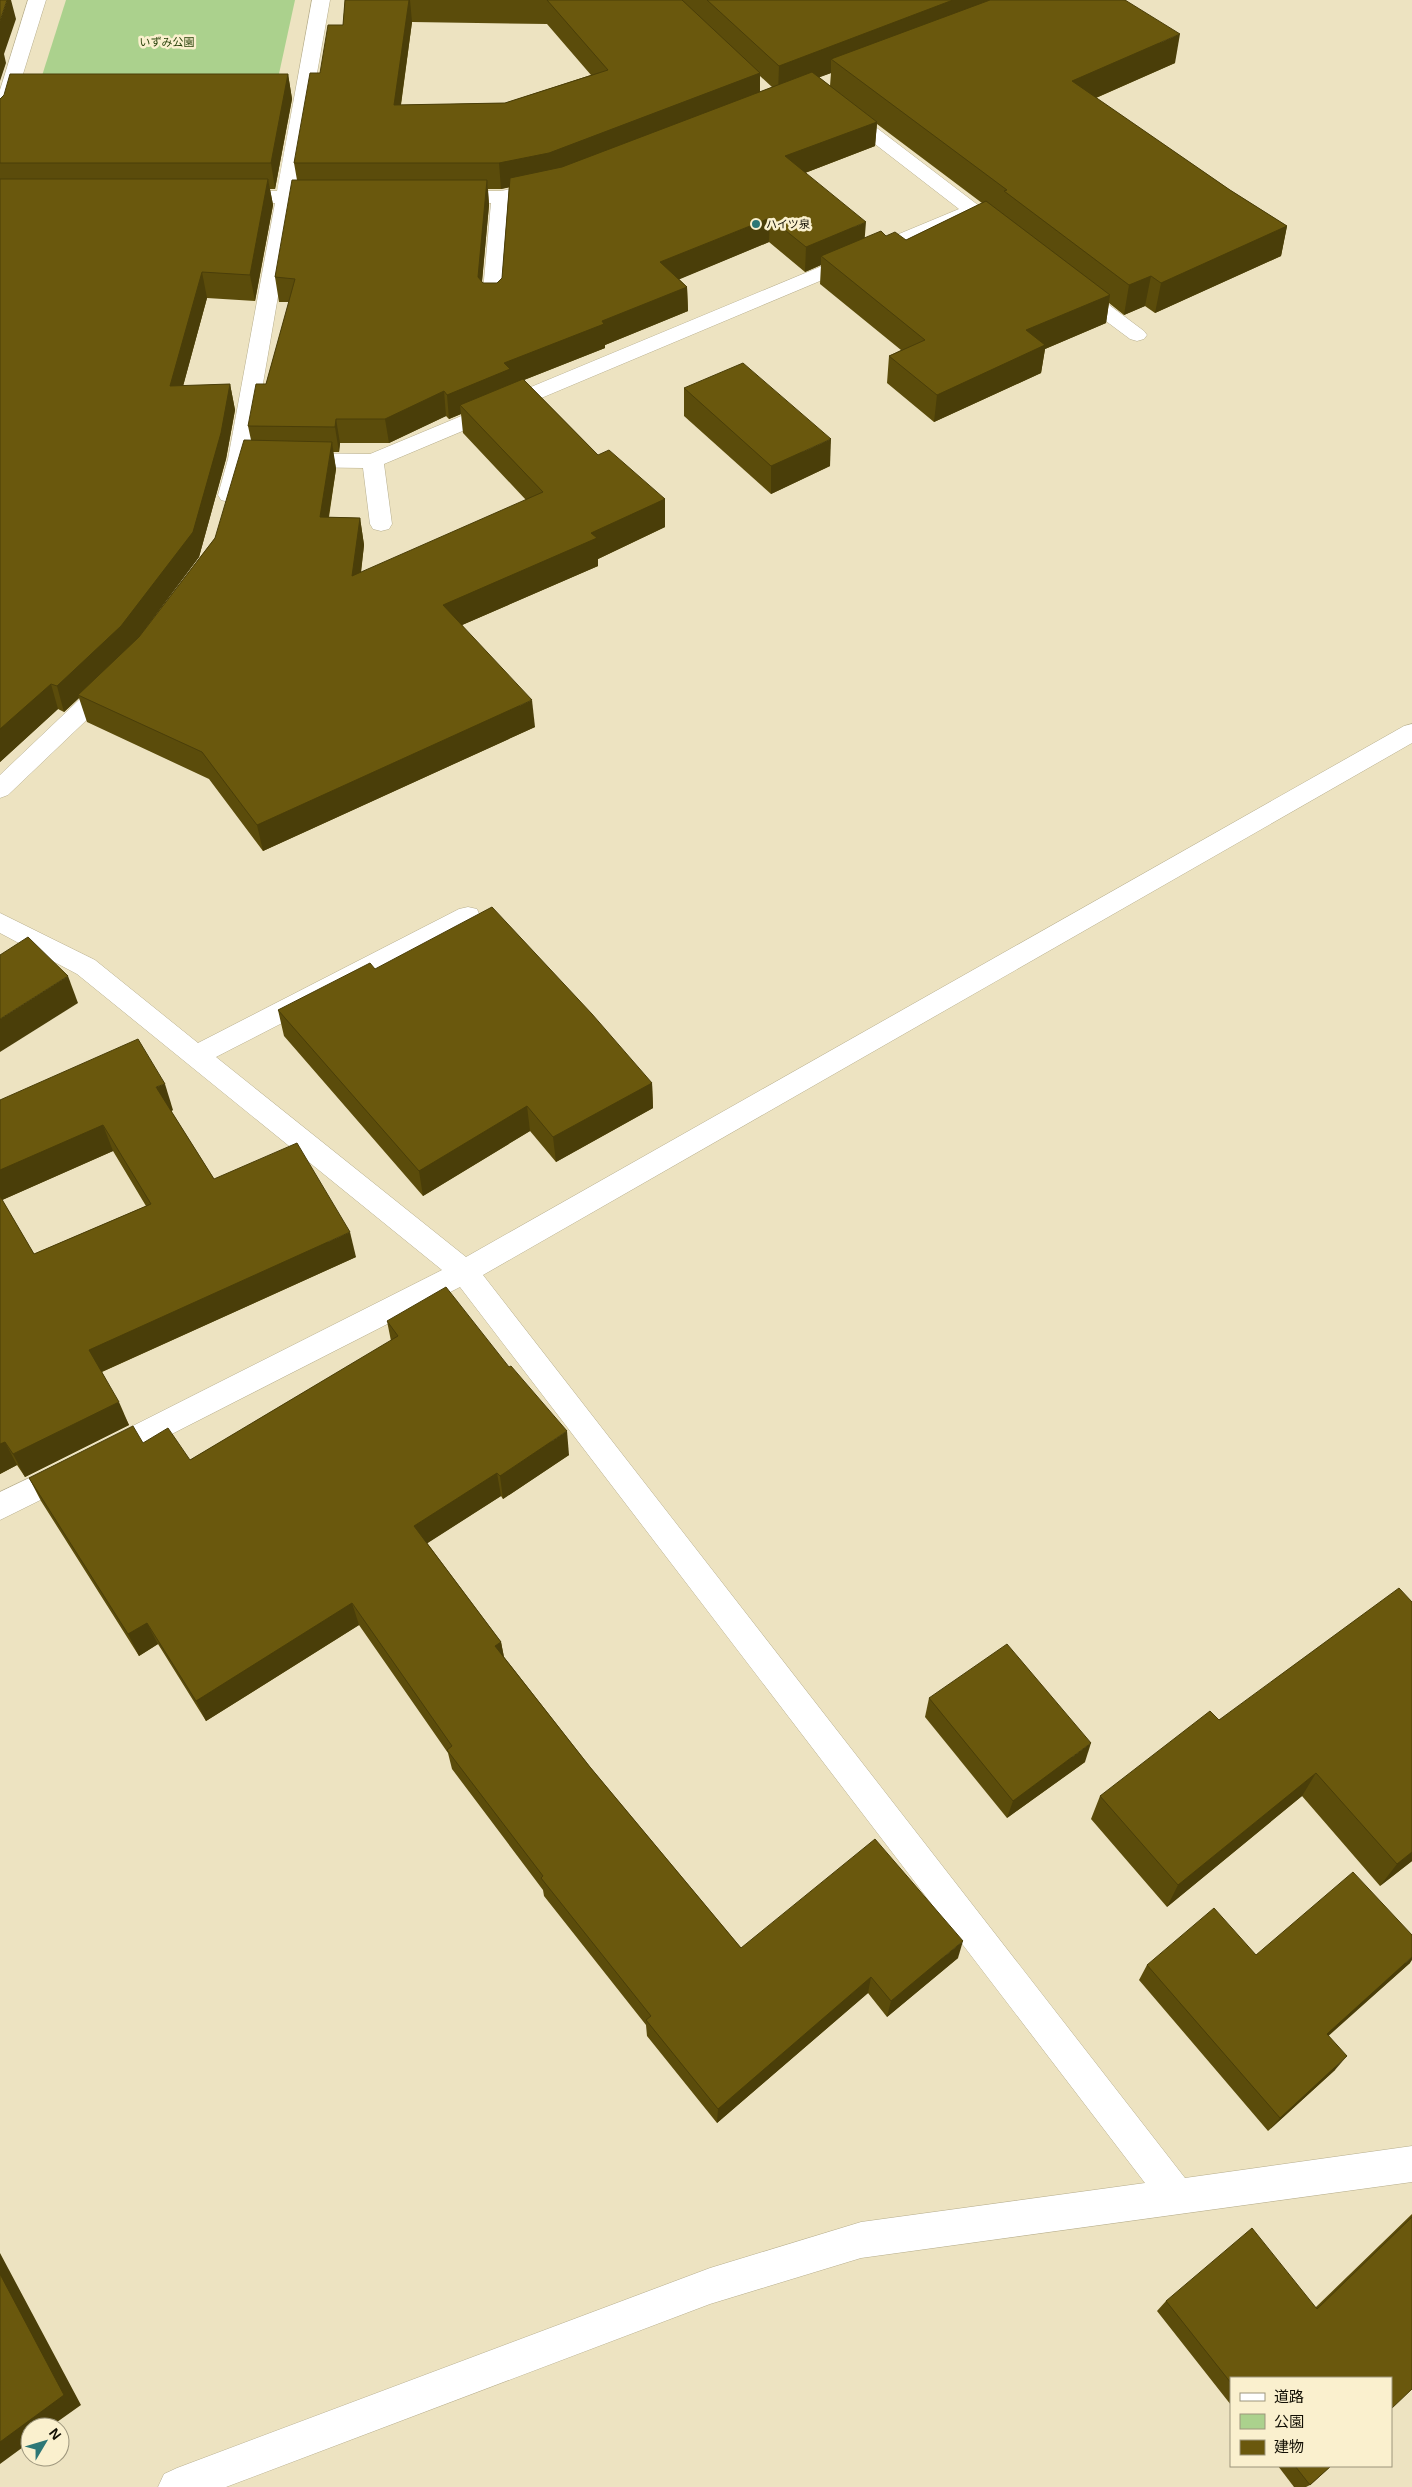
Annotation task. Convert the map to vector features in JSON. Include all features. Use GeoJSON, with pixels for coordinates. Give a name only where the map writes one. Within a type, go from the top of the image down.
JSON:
{"type":"FeatureCollection","features":[{"type":"Feature","properties":{"kind":"street"},"geometry":{"type":"LineString","coordinates":[[0,119],[37,0]]}},
{"type":"Feature","properties":{"kind":"street"},"geometry":{"type":"LineString","coordinates":[[224,513],[258,459],[285,196],[320,0]]}},
{"type":"Feature","properties":{"kind":"street"},"geometry":{"type":"LineString","coordinates":[[828,99],[996,228]]}},
{"type":"Feature","properties":{"kind":"street"},"geometry":{"type":"LineString","coordinates":[[432,197],[501,197],[565,183]]}},
{"type":"Feature","properties":{"kind":"street"},"geometry":{"type":"LineString","coordinates":[[216,197],[344,197]]}},
{"type":"Feature","properties":{"kind":"street"},"geometry":{"type":"LineString","coordinates":[[492,302],[501,197]]}},
{"type":"Feature","properties":{"kind":"street"},"geometry":{"type":"LineString","coordinates":[[258,459],[372,461],[972,211]]}},
{"type":"Feature","properties":{"kind":"street"},"geometry":{"type":"LineString","coordinates":[[1066,282],[1137,335]]}},
{"type":"Feature","properties":{"kind":"street"},"geometry":{"type":"LineString","coordinates":[[372,461],[381,524]]}},
{"type":"Feature","properties":{"kind":"street"},"geometry":{"type":"LineString","coordinates":[[0,789],[123,671]]}},
{"type":"Feature","properties":{"kind":"street"},"geometry":{"type":"LineString","coordinates":[[0,1507],[464,1272],[1412,732]]}},
{"type":"Feature","properties":{"kind":"street"},"geometry":{"type":"LineString","coordinates":[[196,1056],[468,916]]}},
{"type":"Feature","properties":{"kind":"street"},"geometry":{"type":"LineString","coordinates":[[0,922],[86,967],[464,1272],[1177,2196]]}},
{"type":"Feature","properties":{"kind":"street"},"geometry":{"type":"LineString","coordinates":[[177,2487],[546,2346],[710,2286],[861,2240],[1412,2164]]}},
{"type":"Feature","properties":{"kind":"green space","name":"いずみ公園"},"geometry":{"type":"Polygon","coordinates":[[[66,0],[295,0],[277,83],[40,82],[66,0]]]}},
{"type":"Feature","properties":{"kind":"building"},"geometry":{"type":"Polygon","coordinates":[[[0,0],[7,0],[0,21],[0,0]]]}},
{"type":"Feature","properties":{"kind":"building"},"geometry":{"type":"Polygon","coordinates":[[[345,0],[409,0],[394,105],[505,103],[608,70],[547,0],[682,0],[760,73],[549,153],[499,163],[294,163],[310,73],[320,73],[328,25],[343,25],[345,0]]]}},
{"type":"Feature","properties":{"kind":"building"},"geometry":{"type":"Polygon","coordinates":[[[707,0],[953,0],[779,66],[707,0]]]}},
{"type":"Feature","properties":{"kind":"building"},"geometry":{"type":"Polygon","coordinates":[[[990,0],[1125,0],[1180,34],[1072,81],[1230,190],[1287,226],[1161,283],[1151,276],[1129,285],[1004,191],[1007,190],[831,59],[990,0]]]}},
{"type":"Feature","properties":{"kind":"building"},"geometry":{"type":"Polygon","coordinates":[[[812,72],[877,122],[785,156],[866,222],[806,247],[770,218],[660,262],[687,287],[602,321],[604,324],[504,363],[510,369],[447,395],[444,391],[385,419],[336,419],[335,427],[248,426],[256,384],[266,384],[295,279],[275,277],[292,180],[487,180],[478,277],[483,283],[497,283],[502,278],[510,178],[562,167],[812,72]]]}},
{"type":"Feature","properties":{"kind":"building"},"geometry":{"type":"Polygon","coordinates":[[[10,74],[288,74],[271,163],[0,163],[0,99],[4,95],[10,74]]]}},
{"type":"Feature","properties":{"kind":"building"},"geometry":{"type":"Polygon","coordinates":[[[0,179],[268,179],[250,275],[202,272],[170,386],[230,384],[221,433],[193,532],[121,626],[57,686],[51,684],[0,729],[0,179]]]}},
{"type":"Feature","properties":{"kind":"building"},"geometry":{"type":"Polygon","coordinates":[[[986,201],[1110,295],[1026,330],[1045,345],[937,395],[889,356],[925,340],[821,256],[881,231],[886,236],[895,232],[906,240],[986,201]]]}},
{"type":"Feature","properties":{"kind":"building"},"geometry":{"type":"Polygon","coordinates":[[[743,363],[831,439],[771,466],[684,388],[743,363]]]}},
{"type":"Feature","properties":{"kind":"building"},"geometry":{"type":"Polygon","coordinates":[[[523,379],[598,455],[609,450],[665,499],[591,533],[597,538],[443,605],[532,700],[257,825],[202,752],[78,695],[139,637],[215,538],[244,440],[332,442],[320,517],[360,518],[352,576],[543,492],[460,405],[523,379]]]}},
{"type":"Feature","properties":{"kind":"building"},"geometry":{"type":"Polygon","coordinates":[[[492,907],[592,1014],[652,1083],[553,1137],[527,1106],[419,1171],[278,1010],[370,963],[375,969],[492,907]]]}},
{"type":"Feature","properties":{"kind":"building"},"geometry":{"type":"Polygon","coordinates":[[[28,937],[68,976],[0,1019],[0,955],[28,937]]]}},
{"type":"Feature","properties":{"kind":"building"},"geometry":{"type":"Polygon","coordinates":[[[138,1039],[165,1084],[156,1087],[214,1179],[297,1143],[350,1232],[89,1350],[119,1402],[13,1454],[5,1442],[0,1444],[0,1196],[34,1254],[151,1204],[103,1125],[0,1170],[0,1100],[138,1039]]]}},
{"type":"Feature","properties":{"kind":"building"},"geometry":{"type":"Polygon","coordinates":[[[446,1287],[509,1367],[511,1366],[567,1431],[500,1476],[497,1473],[414,1526],[501,1642],[495,1646],[590,1767],[741,1948],[875,1839],[963,1941],[891,2001],[871,1977],[718,2109],[646,2020],[651,2016],[541,1878],[543,1876],[447,1750],[452,1746],[352,1603],[196,1701],[147,1623],[128,1634],[29,1478],[133,1426],[143,1443],[168,1428],[190,1460],[398,1336],[387,1321],[446,1287]]]}},
{"type":"Feature","properties":{"kind":"building"},"geometry":{"type":"Polygon","coordinates":[[[1399,1588],[1412,1602],[1412,1852],[1397,1864],[1316,1773],[1178,1885],[1100,1796],[1210,1711],[1219,1720],[1399,1588]]]}},
{"type":"Feature","properties":{"kind":"building"},"geometry":{"type":"Polygon","coordinates":[[[1007,1644],[1091,1743],[1013,1801],[929,1698],[1007,1644]]]}},
{"type":"Feature","properties":{"kind":"building"},"geometry":{"type":"Polygon","coordinates":[[[1353,1872],[1412,1935],[1412,1957],[1327,2034],[1347,2056],[1280,2118],[1147,1965],[1214,1908],[1256,1955],[1353,1872]]]}},
{"type":"Feature","properties":{"kind":"building"},"geometry":{"type":"Polygon","coordinates":[[[1412,2217],[1412,2389],[1392,2408],[1392,2377],[1230,2377],[1230,2382],[1166,2301],[1252,2228],[1317,2309],[1412,2217]]]}},
{"type":"Feature","properties":{"kind":"building"},"geometry":{"type":"Polygon","coordinates":[[[0,2274],[64,2395],[34,2417],[20,2417],[20,2427],[0,2442],[0,2274]]]}},
{"type":"Feature","properties":{"kind":"building"},"geometry":{"type":"Polygon","coordinates":[[[1296,2467],[1330,2467],[1310,2485],[1296,2467]]]}},
{"type":"Feature","properties":{"kind":"place","name":"ハイツ泉"},"geometry":{"type":"Point","coordinates":[756,224]}}]}
